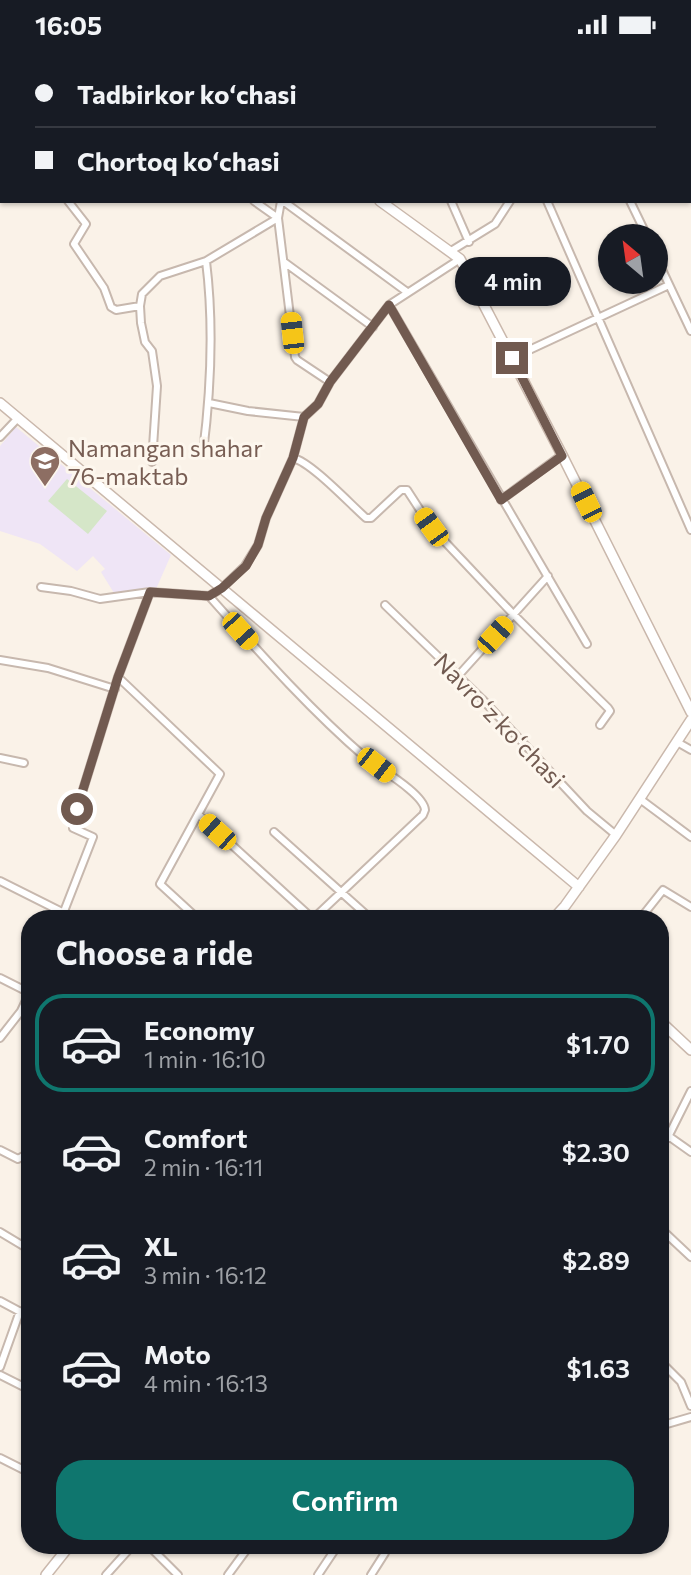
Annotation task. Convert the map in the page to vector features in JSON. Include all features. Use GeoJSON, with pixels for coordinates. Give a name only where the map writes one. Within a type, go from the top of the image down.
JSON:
{"type":"FeatureCollection","features":[{"type":"Feature","properties":{"kind":"street"},"geometry":{"type":"LineString","coordinates":[[70,203],[86,224],[74,244],[104,288],[111,307],[116,310],[140,306]]}},
{"type":"Feature","properties":{"kind":"street"},"geometry":{"type":"LineString","coordinates":[[257,203],[278,218]]}},
{"type":"Feature","properties":{"kind":"street"},"geometry":{"type":"LineString","coordinates":[[282,203],[278,218],[295,356],[330,382]]}},
{"type":"Feature","properties":{"kind":"street"},"geometry":{"type":"LineString","coordinates":[[285,203],[407,292]]}},
{"type":"Feature","properties":{"kind":"street"},"geometry":{"type":"LineString","coordinates":[[383,203],[460,259],[691,712]]}},
{"type":"Feature","properties":{"kind":"street"},"geometry":{"type":"LineString","coordinates":[[452,203],[469,242]]}},
{"type":"Feature","properties":{"kind":"street"},"geometry":{"type":"LineString","coordinates":[[503,203],[505,209]]}},
{"type":"Feature","properties":{"kind":"street"},"geometry":{"type":"LineString","coordinates":[[451,251],[495,224],[509,203]]}},
{"type":"Feature","properties":{"kind":"street"},"geometry":{"type":"LineString","coordinates":[[548,203],[691,530]]}},
{"type":"Feature","properties":{"kind":"street"},"geometry":{"type":"LineString","coordinates":[[631,203],[641,224]]}},
{"type":"Feature","properties":{"kind":"street"},"geometry":{"type":"LineString","coordinates":[[152,462],[157,386],[152,351],[145,342],[140,306],[142,294],[160,276],[206,261],[278,218]]}},
{"type":"Feature","properties":{"kind":"street"},"geometry":{"type":"LineString","coordinates":[[41,587],[100,599],[150,592],[209,596],[222,588],[251,558],[293,458],[304,417],[318,404],[330,382],[389,305],[460,259]]}},
{"type":"Feature","properties":{"kind":"street"},"geometry":{"type":"LineString","coordinates":[[203,453],[209,404],[211,316],[206,261]]}},
{"type":"Feature","properties":{"kind":"street"},"geometry":{"type":"LineString","coordinates":[[284,262],[373,327]]}},
{"type":"Feature","properties":{"kind":"street"},"geometry":{"type":"LineString","coordinates":[[512,358],[669,285],[691,331]]}},
{"type":"Feature","properties":{"kind":"street"},"geometry":{"type":"LineString","coordinates":[[389,305],[587,644]]}},
{"type":"Feature","properties":{"kind":"street"},"geometry":{"type":"LineString","coordinates":[[0,403],[579,887]]}},
{"type":"Feature","properties":{"kind":"street"},"geometry":{"type":"LineString","coordinates":[[209,404],[304,417]]}},
{"type":"Feature","properties":{"kind":"street"},"geometry":{"type":"LineString","coordinates":[[0,437],[18,418]]}},
{"type":"Feature","properties":{"kind":"street"},"geometry":{"type":"LineString","coordinates":[[501,500],[562,456]]}},
{"type":"Feature","properties":{"kind":"street"},"geometry":{"type":"LineString","coordinates":[[293,458],[318,474],[366,518],[371,518],[405,488],[431,527],[514,615],[608,708],[610,711],[600,725]]}},
{"type":"Feature","properties":{"kind":"street"},"geometry":{"type":"LineString","coordinates":[[458,676],[548,576]]}},
{"type":"Feature","properties":{"kind":"street"},"geometry":{"type":"LineString","coordinates":[[64,910],[93,837],[73,828],[118,677],[150,592]]}},
{"type":"Feature","properties":{"kind":"street"},"geometry":{"type":"LineString","coordinates":[[209,596],[325,719],[366,758],[423,802],[423,815],[322,910]]}},
{"type":"Feature","properties":{"kind":"street","name":"Navroʻz koʻchasi"},"geometry":{"type":"LineString","coordinates":[[385,605],[482,699],[587,811],[616,835]]}},
{"type":"Feature","properties":{"kind":"street"},"geometry":{"type":"LineString","coordinates":[[0,660],[48,668],[115,689]]}},
{"type":"Feature","properties":{"kind":"street"},"geometry":{"type":"LineString","coordinates":[[118,677],[220,774],[160,884],[188,910]]}},
{"type":"Feature","properties":{"kind":"street"},"geometry":{"type":"LineString","coordinates":[[561,910],[616,835],[691,720]]}},
{"type":"Feature","properties":{"kind":"street"},"geometry":{"type":"LineString","coordinates":[[677,742],[691,750]]}},
{"type":"Feature","properties":{"kind":"street"},"geometry":{"type":"LineString","coordinates":[[0,758],[24,763]]}},
{"type":"Feature","properties":{"kind":"street"},"geometry":{"type":"LineString","coordinates":[[640,799],[691,837]]}},
{"type":"Feature","properties":{"kind":"street"},"geometry":{"type":"LineString","coordinates":[[198,814],[303,910]]}},
{"type":"Feature","properties":{"kind":"street"},"geometry":{"type":"LineString","coordinates":[[274,832],[361,910]]}},
{"type":"Feature","properties":{"kind":"street"},"geometry":{"type":"LineString","coordinates":[[0,881],[51,910]]}},
{"type":"Feature","properties":{"kind":"street"},"geometry":{"type":"LineString","coordinates":[[647,910],[663,890],[691,907]]}},
{"type":"Feature","properties":{"kind":"street"},"geometry":{"type":"LineString","coordinates":[[565,906],[565,910]]}},
{"type":"Feature","properties":{"kind":"street"},"geometry":{"type":"LineString","coordinates":[[0,978],[21,988]]}},
{"type":"Feature","properties":{"kind":"street"},"geometry":{"type":"LineString","coordinates":[[0,1038],[21,1012]]}},
{"type":"Feature","properties":{"kind":"street"},"geometry":{"type":"LineString","coordinates":[[669,1029],[691,1050]]}},
{"type":"Feature","properties":{"kind":"street"},"geometry":{"type":"LineString","coordinates":[[669,1135],[691,1091]]}},
{"type":"Feature","properties":{"kind":"street"},"geometry":{"type":"LineString","coordinates":[[669,1138],[691,1152]]}},
{"type":"Feature","properties":{"kind":"street"},"geometry":{"type":"LineString","coordinates":[[0,1150],[18,1159],[21,1157]]}},
{"type":"Feature","properties":{"kind":"street"},"geometry":{"type":"LineString","coordinates":[[0,1232],[21,1245]]}},
{"type":"Feature","properties":{"kind":"street"},"geometry":{"type":"LineString","coordinates":[[669,1236],[691,1257]]}},
{"type":"Feature","properties":{"kind":"street"},"geometry":{"type":"LineString","coordinates":[[0,1301],[20,1311],[0,1367]]}},
{"type":"Feature","properties":{"kind":"street"},"geometry":{"type":"LineString","coordinates":[[669,1370],[681,1382],[691,1406]]}},
{"type":"Feature","properties":{"kind":"street"},"geometry":{"type":"LineString","coordinates":[[0,1375],[21,1386]]}},
{"type":"Feature","properties":{"kind":"street"},"geometry":{"type":"LineString","coordinates":[[669,1423],[691,1417]]}},
{"type":"Feature","properties":{"kind":"street"},"geometry":{"type":"LineString","coordinates":[[0,1458],[21,1468]]}},
{"type":"Feature","properties":{"kind":"street"},"geometry":{"type":"LineString","coordinates":[[46,1575],[63,1554]]}},
{"type":"Feature","properties":{"kind":"street"},"geometry":{"type":"LineString","coordinates":[[111,1573],[126,1554]]}},
{"type":"Feature","properties":{"kind":"street"},"geometry":{"type":"LineString","coordinates":[[157,1554],[178,1575]]}},
{"type":"Feature","properties":{"kind":"street"},"geometry":{"type":"LineString","coordinates":[[228,1575],[243,1554]]}},
{"type":"Feature","properties":{"kind":"street"},"geometry":{"type":"LineString","coordinates":[[318,1575],[332,1554]]}},
{"type":"Feature","properties":{"kind":"street"},"geometry":{"type":"LineString","coordinates":[[371,1575],[384,1554]]}},
{"type":"Feature","properties":{"kind":"shaded area","name":"Namangan shahar 76-maktab"},"geometry":{"type":"Polygon","coordinates":[[[16,427],[171,555],[156,589],[114,593],[101,572],[105,569],[93,556],[77,571],[40,544],[0,531],[0,446],[16,427]]]}},
{"type":"Feature","properties":{"kind":"green space"},"geometry":{"type":"Polygon","coordinates":[[[67,479],[107,511],[88,534],[48,501],[67,479]]]}},
{"type":"Feature","properties":{"kind":"place","name":"Namangan shahar 76-maktab"},"geometry":{"type":"Point","coordinates":[45,488]}},
{"type":"Feature","properties":{"kind":"route"},"geometry":{"type":"LineString","coordinates":[[77,809],[118,677],[150,592],[209,596],[246,566],[258,545],[266,518],[293,458],[304,417],[318,404],[330,382],[389,305],[501,500],[562,456],[512,358]]}}]}
